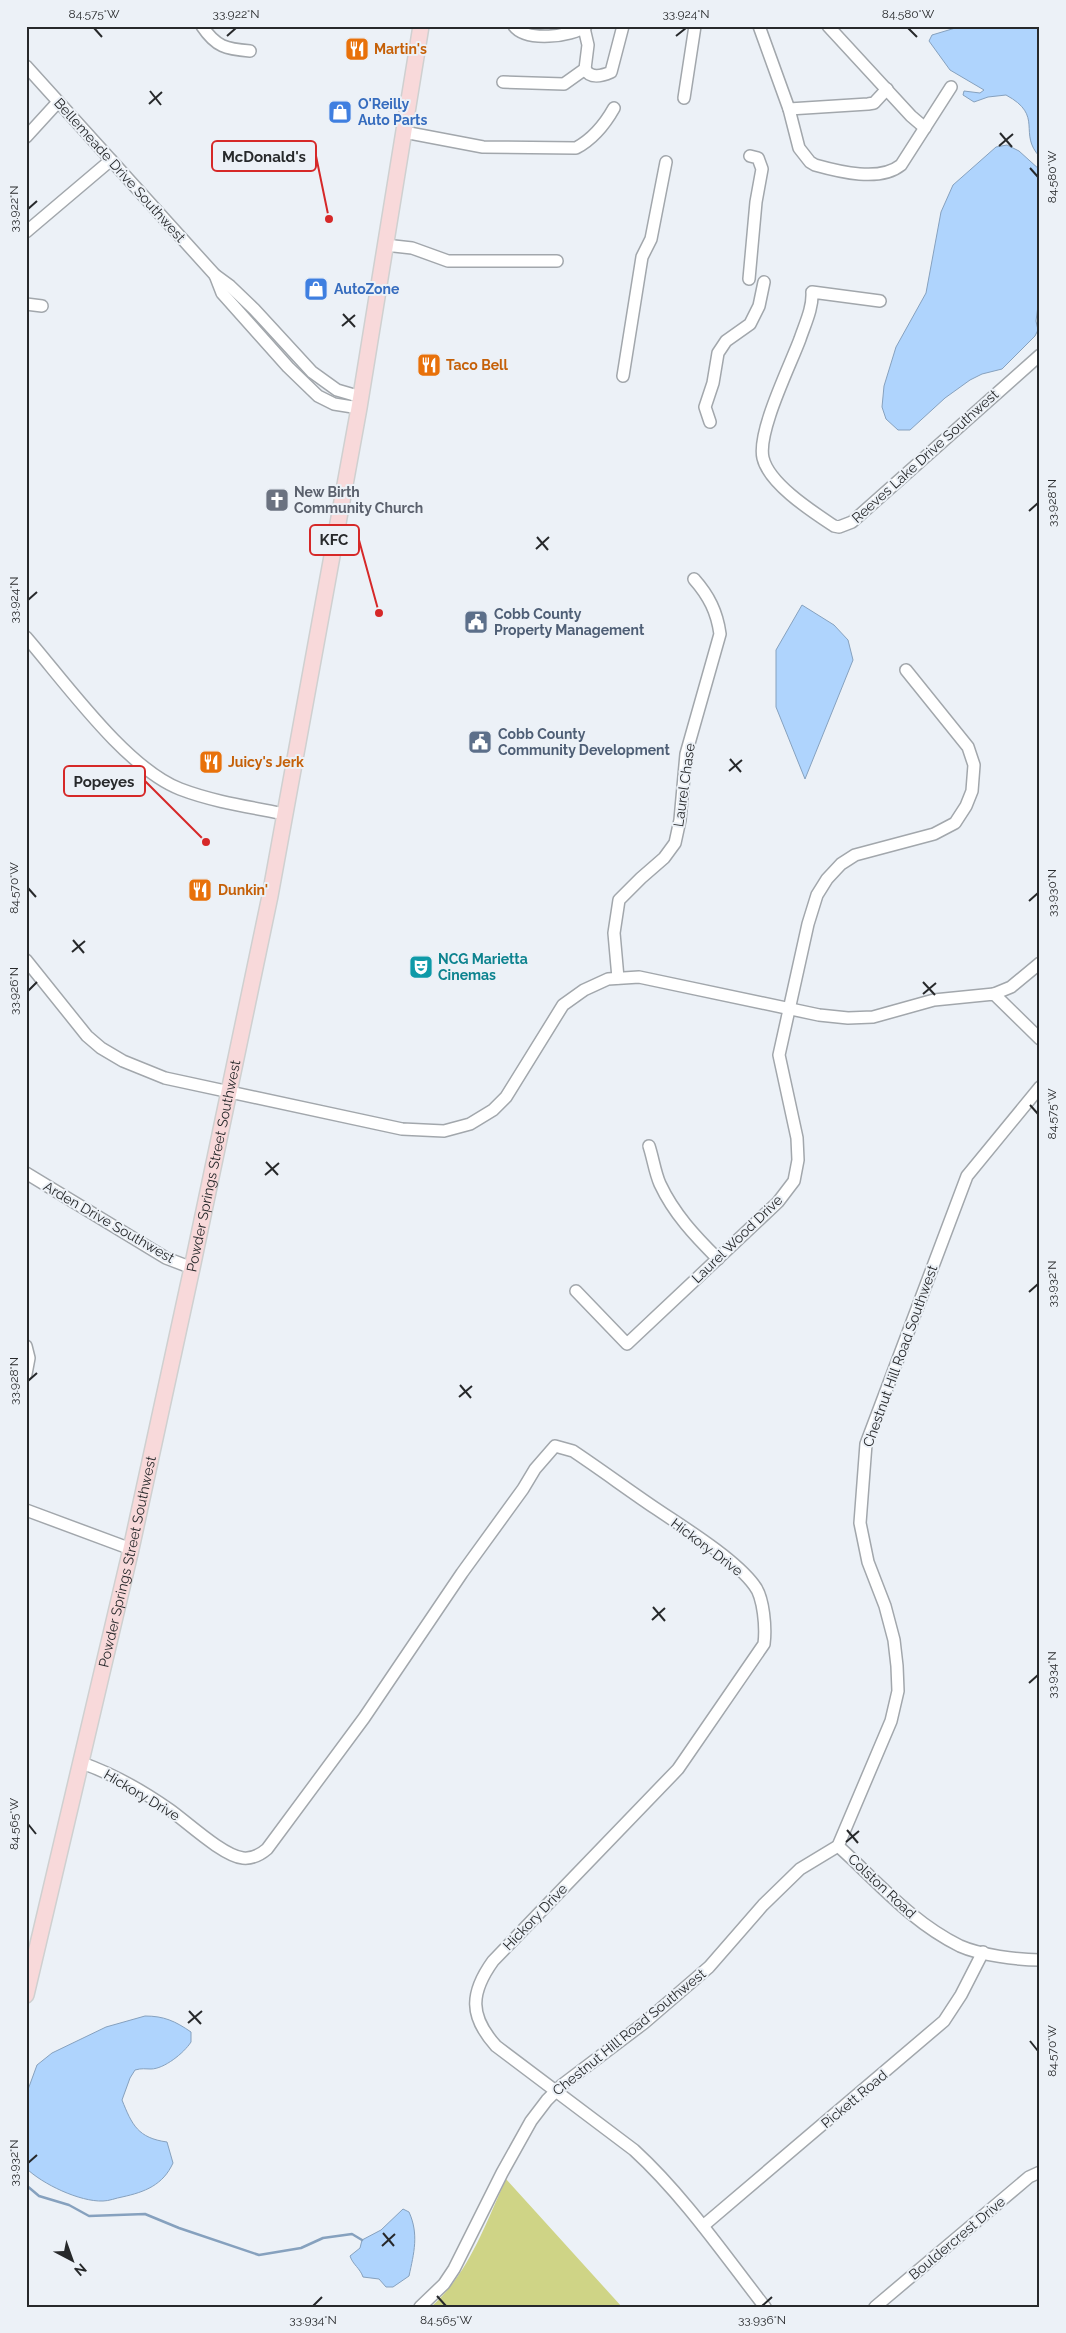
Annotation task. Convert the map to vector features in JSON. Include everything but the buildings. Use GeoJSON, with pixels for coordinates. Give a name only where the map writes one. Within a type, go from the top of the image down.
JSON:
{"type":"FeatureCollection","features":[{"type":"Feature","properties":{"kind":"main road","name":"Powder Springs Street Southwest"},"geometry":{"type":"LineString","coordinates":[[26,1995],[82,1764],[131,1549],[270,896],[360,403],[421,26]]}},
{"type":"Feature","properties":{"kind":"street"},"geometry":{"type":"LineString","coordinates":[[202,26],[217,44],[231,49],[250,51]]}},
{"type":"Feature","properties":{"kind":"street"},"geometry":{"type":"LineString","coordinates":[[503,82],[564,84],[585,69],[588,45],[585,27],[572,34],[545,35],[524,33],[514,26]]}},
{"type":"Feature","properties":{"kind":"street"},"geometry":{"type":"LineString","coordinates":[[585,69],[594,76],[610,72],[623,26]]}},
{"type":"Feature","properties":{"kind":"street"},"geometry":{"type":"LineString","coordinates":[[684,98],[694,26]]}},
{"type":"Feature","properties":{"kind":"street"},"geometry":{"type":"LineString","coordinates":[[759,26],[789,109],[799,148],[810,162],[822,167],[880,175],[895,170],[901,165],[951,87]]}},
{"type":"Feature","properties":{"kind":"street"},"geometry":{"type":"LineString","coordinates":[[828,26],[925,128]]}},
{"type":"Feature","properties":{"kind":"street","name":"Bellemeade Drive Southwest"},"geometry":{"type":"LineString","coordinates":[[26,66],[215,275],[230,286],[254,309],[312,372],[337,390],[360,403]]}},
{"type":"Feature","properties":{"kind":"street"},"geometry":{"type":"LineString","coordinates":[[789,109],[874,103],[887,89]]}},
{"type":"Feature","properties":{"kind":"street"},"geometry":{"type":"LineString","coordinates":[[26,137],[58,102]]}},
{"type":"Feature","properties":{"kind":"street"},"geometry":{"type":"LineString","coordinates":[[404,132],[483,148],[576,148],[586,143],[596,133],[614,108]]}},
{"type":"Feature","properties":{"kind":"street"},"geometry":{"type":"LineString","coordinates":[[749,279],[756,202],[762,169],[758,158],[750,156]]}},
{"type":"Feature","properties":{"kind":"street"},"geometry":{"type":"LineString","coordinates":[[27,230],[111,160]]}},
{"type":"Feature","properties":{"kind":"street"},"geometry":{"type":"LineString","coordinates":[[623,376],[642,257],[651,239],[666,162]]}},
{"type":"Feature","properties":{"kind":"street"},"geometry":{"type":"LineString","coordinates":[[385,245],[412,248],[448,261],[557,261]]}},
{"type":"Feature","properties":{"kind":"street"},"geometry":{"type":"LineString","coordinates":[[710,422],[705,407],[713,383],[718,354],[726,341],[750,324],[759,306],[764,282]]}},
{"type":"Feature","properties":{"kind":"street","name":"Reeves Lake Drive Southwest"},"geometry":{"type":"LineString","coordinates":[[880,301],[812,292],[810,310],[766,430],[763,458],[766,467],[784,489],[819,516],[839,527],[852,522],[880,494],[1040,355]]}},
{"type":"Feature","properties":{"kind":"street"},"geometry":{"type":"LineString","coordinates":[[26,304],[42,306]]}},
{"type":"Feature","properties":{"kind":"street","name":"Laurel Chase"},"geometry":{"type":"LineString","coordinates":[[618,978],[614,933],[620,900],[664,858],[675,843],[680,820],[686,754],[720,634],[718,615],[704,590],[694,579]]}},
{"type":"Feature","properties":{"kind":"street"},"geometry":{"type":"LineString","coordinates":[[26,637],[109,734],[144,768],[179,789],[214,800],[285,814]]}},
{"type":"Feature","properties":{"kind":"street","name":"Laurel Wood Drive"},"geometry":{"type":"LineString","coordinates":[[576,1291],[627,1344],[778,1202],[794,1181],[798,1160],[797,1138],[779,1055],[808,924],[817,895],[827,879],[841,864],[855,855],[934,834],[955,823],[972,792],[974,764],[968,747],[906,670]]}},
{"type":"Feature","properties":{"kind":"street"},"geometry":{"type":"LineString","coordinates":[[26,960],[87,1036],[111,1054],[165,1078],[402,1128],[444,1131],[470,1124],[493,1110],[506,1098],[563,1005],[584,990],[608,979],[639,977],[788,1009],[829,1016],[873,1017],[934,1000],[994,994],[1011,987],[1040,963]]}},
{"type":"Feature","properties":{"kind":"street"},"geometry":{"type":"LineString","coordinates":[[994,994],[1040,1039]]}},
{"type":"Feature","properties":{"kind":"street","name":"Chestnut Hill Road Southwest"},"geometry":{"type":"LineString","coordinates":[[420,2307],[444,2284],[531,2121],[556,2091],[644,2023],[709,1967],[763,1905],[800,1869],[838,1846],[891,1721],[898,1691],[894,1640],[885,1606],[868,1562],[860,1523],[866,1444],[967,1176],[1040,1088]]}},
{"type":"Feature","properties":{"kind":"street"},"geometry":{"type":"LineString","coordinates":[[649,1146],[659,1182],[675,1210],[689,1231],[718,1258]]}},
{"type":"Feature","properties":{"kind":"street","name":"Arden Drive Southwest"},"geometry":{"type":"LineString","coordinates":[[26,1174],[166,1258],[192,1268]]}},
{"type":"Feature","properties":{"kind":"street"},"geometry":{"type":"LineString","coordinates":[[26,1346],[29,1358],[26,1374]]}},
{"type":"Feature","properties":{"kind":"street","name":"Hickory Drive"},"geometry":{"type":"LineString","coordinates":[[82,1764],[99,1769],[169,1810],[216,1845],[241,1858],[258,1856],[267,1849],[364,1718],[462,1573],[523,1489],[534,1469],[554,1446],[573,1451],[681,1525],[740,1570],[756,1586],[766,1632],[764,1644],[678,1769],[493,1961],[478,1986],[475,1997],[480,2023],[486,2035],[496,2046],[634,2150],[671,2187],[764,2307]]}},
{"type":"Feature","properties":{"kind":"street"},"geometry":{"type":"LineString","coordinates":[[26,1510],[131,1549]]}},
{"type":"Feature","properties":{"kind":"street","name":"Colston Road"},"geometry":{"type":"LineString","coordinates":[[838,1846],[904,1910],[962,1947],[1040,1960]]}},
{"type":"Feature","properties":{"kind":"street","name":"Pickett Road"},"geometry":{"type":"LineString","coordinates":[[703,2226],[944,2020],[962,1994],[983,1952]]}},
{"type":"Feature","properties":{"kind":"street","name":"Bouldercrest Drive"},"geometry":{"type":"LineString","coordinates":[[875,2307],[1029,2177],[1040,2172]]}},
{"type":"Feature","properties":{"kind":"green space"},"geometry":{"type":"Polygon","coordinates":[[[506,2179],[622,2307],[431,2307],[444,2294],[466,2264],[506,2179]]]}},
{"type":"Feature","properties":{"kind":"water"},"geometry":{"type":"Polygon","coordinates":[[[962,26],[1040,26],[1040,157],[1030,140],[1028,118],[1025,110],[1006,95],[988,97],[974,102],[963,95],[964,91],[980,93],[984,90],[950,70],[929,41],[932,35],[962,26]]]}},
{"type":"Feature","properties":{"kind":"water"},"geometry":{"type":"Polygon","coordinates":[[[1007,145],[1019,151],[1040,170],[1040,290],[1036,321],[1038,330],[1035,336],[1002,369],[982,374],[970,380],[945,398],[910,430],[898,430],[886,419],[882,407],[884,386],[896,347],[926,293],[941,212],[953,185],[996,147],[1007,145]]]}},
{"type":"Feature","properties":{"kind":"water"},"geometry":{"type":"Polygon","coordinates":[[[802,605],[834,625],[848,640],[853,660],[805,779],[776,707],[776,650],[802,605]]]}},
{"type":"Feature","properties":{"kind":"water"},"geometry":{"type":"Polygon","coordinates":[[[145,2016],[169,2020],[191,2032],[191,2042],[173,2060],[156,2068],[135,2070],[122,2100],[129,2117],[137,2129],[149,2137],[167,2142],[173,2163],[169,2171],[159,2182],[146,2190],[105,2201],[84,2199],[51,2186],[26,2168],[26,2095],[37,2065],[52,2053],[106,2027],[145,2016]]]}},
{"type":"Feature","properties":{"kind":"water"},"geometry":{"type":"Polygon","coordinates":[[[403,2209],[409,2212],[414,2228],[415,2244],[411,2268],[409,2276],[393,2287],[386,2287],[379,2279],[363,2277],[350,2256],[360,2248],[362,2240],[381,2230],[403,2209]]]}},
{"type":"Feature","properties":{"kind":"waterway"},"geometry":{"type":"LineString","coordinates":[[26,2185],[39,2196],[69,2205],[89,2216],[145,2214],[179,2228],[259,2255],[301,2248],[323,2238],[352,2234],[362,2240]]}},
{"type":"Feature","properties":{"kind":"place","name":"Martin's"},"geometry":{"type":"Point","coordinates":[357,49]}},
{"type":"Feature","properties":{"kind":"place","name":"O'Reilly Auto Parts"},"geometry":{"type":"Point","coordinates":[340,112]}},
{"type":"Feature","properties":{"kind":"place","name":"McDonald's"},"geometry":{"type":"Point","coordinates":[329,219]}},
{"type":"Feature","properties":{"kind":"place","name":"AutoZone"},"geometry":{"type":"Point","coordinates":[316,289]}},
{"type":"Feature","properties":{"kind":"place","name":"Taco Bell"},"geometry":{"type":"Point","coordinates":[429,365]}},
{"type":"Feature","properties":{"kind":"place","name":"New Birth Community Church"},"geometry":{"type":"Point","coordinates":[277,500]}},
{"type":"Feature","properties":{"kind":"place","name":"KFC"},"geometry":{"type":"Point","coordinates":[379,613]}},
{"type":"Feature","properties":{"kind":"place","name":"Cobb County Property Management"},"geometry":{"type":"Point","coordinates":[476,622]}},
{"type":"Feature","properties":{"kind":"place","name":"Cobb County Community Development"},"geometry":{"type":"Point","coordinates":[480,742]}},
{"type":"Feature","properties":{"kind":"place","name":"Juicy's Jerk"},"geometry":{"type":"Point","coordinates":[211,762]}},
{"type":"Feature","properties":{"kind":"place","name":"Popeyes"},"geometry":{"type":"Point","coordinates":[206,842]}},
{"type":"Feature","properties":{"kind":"place","name":"Dunkin'"},"geometry":{"type":"Point","coordinates":[200,890]}},
{"type":"Feature","properties":{"kind":"place","name":"NCG Marietta Cinemas"},"geometry":{"type":"Point","coordinates":[421,967]}}]}
